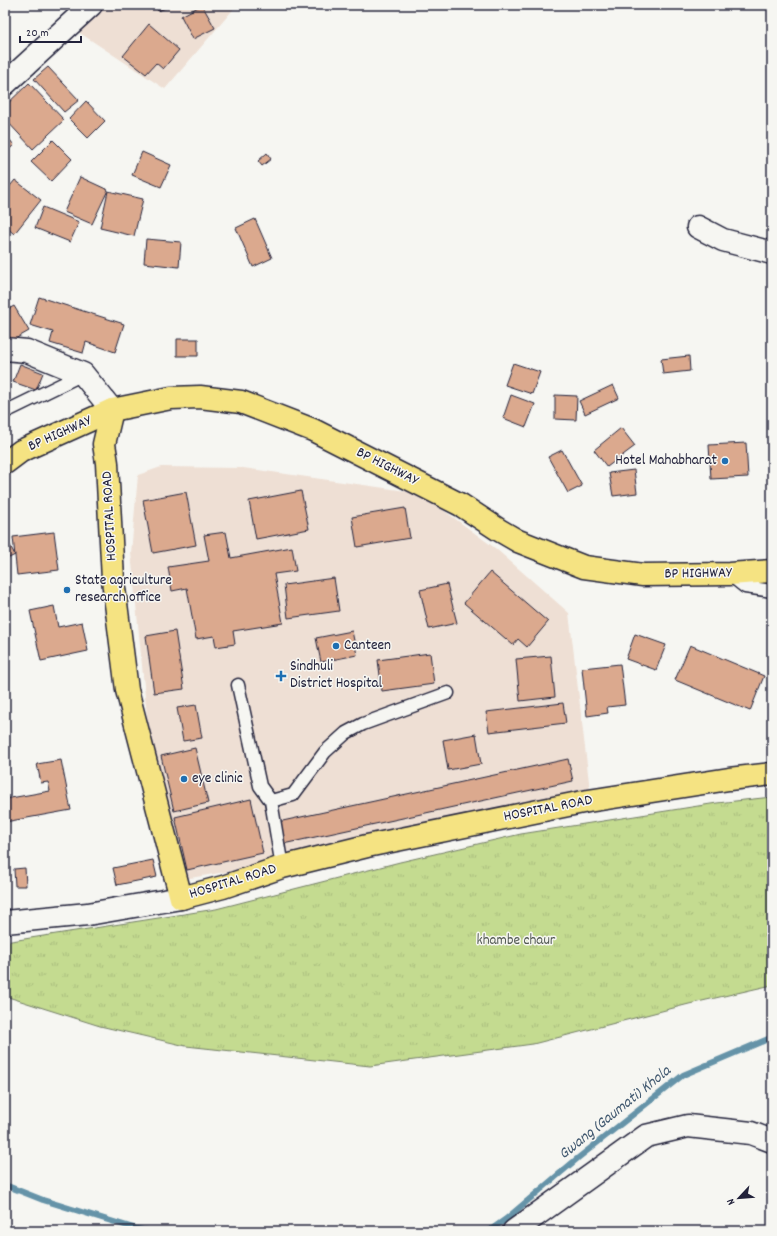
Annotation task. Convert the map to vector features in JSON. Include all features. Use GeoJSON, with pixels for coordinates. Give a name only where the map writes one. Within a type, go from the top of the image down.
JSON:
{"type":"FeatureCollection","features":[{"type":"Feature","properties":{"kind":"main road","name":"BP HIGHWAY"},"geometry":{"type":"LineString","coordinates":[[5,463],[21,451],[112,410],[171,398],[200,397],[241,402],[313,430],[461,505],[498,530],[518,541],[584,567],[643,575],[729,574],[772,571]]}},
{"type":"Feature","properties":{"kind":"main road","name":"HOSPITAL ROAD"},"geometry":{"type":"LineString","coordinates":[[112,410],[104,444],[107,464],[113,580],[127,690],[181,898],[223,887],[282,867],[367,846],[588,801],[729,779],[772,774]]}},
{"type":"Feature","properties":{"kind":"street"},"geometry":{"type":"LineString","coordinates":[[5,84],[91,5]]}},
{"type":"Feature","properties":{"kind":"street"},"geometry":{"type":"LineString","coordinates":[[698,227],[723,240],[772,253]]}},
{"type":"Feature","properties":{"kind":"street"},"geometry":{"type":"LineString","coordinates":[[5,349],[27,351],[83,374],[112,410]]}},
{"type":"Feature","properties":{"kind":"street"},"geometry":{"type":"LineString","coordinates":[[5,922],[88,914],[181,898]]}},
{"type":"Feature","properties":{"kind":"street"},"geometry":{"type":"LineString","coordinates":[[514,1231],[646,1136],[688,1126],[751,1134],[772,1141]]}},
{"type":"Feature","properties":{"kind":"lane"},"geometry":{"type":"LineString","coordinates":[[5,412],[83,374]]}},
{"type":"Feature","properties":{"kind":"lane"},"geometry":{"type":"LineString","coordinates":[[729,574],[745,587],[772,591]]}},
{"type":"Feature","properties":{"kind":"lane"},"geometry":{"type":"LineString","coordinates":[[238,685],[260,786],[271,801],[282,867]]}},
{"type":"Feature","properties":{"kind":"lane"},"geometry":{"type":"LineString","coordinates":[[271,801],[293,795],[325,752],[346,733],[364,724],[448,693]]}},
{"type":"Feature","properties":{"kind":"shaded area"},"geometry":{"type":"Polygon","coordinates":[[[83,5],[237,5],[165,89],[77,31],[83,5]]]}},
{"type":"Feature","properties":{"kind":"shaded area","name":"Sindhuli District Hospital"},"geometry":{"type":"Polygon","coordinates":[[[161,467],[243,468],[420,493],[495,548],[569,613],[590,790],[250,868],[184,879],[148,727],[131,553],[138,475],[161,467]],[[301,491],[249,501],[309,528],[301,491]],[[186,492],[143,500],[153,553],[196,544],[186,492]],[[405,508],[352,517],[357,547],[410,538],[405,508]],[[226,532],[204,535],[209,561],[168,567],[172,591],[187,588],[196,639],[214,636],[235,644],[233,631],[282,623],[274,574],[296,571],[292,547],[231,558],[226,532]],[[490,572],[464,603],[513,645],[518,639],[490,572]],[[334,578],[284,585],[288,618],[339,611],[334,578]],[[447,584],[420,590],[429,629],[456,623],[447,584]],[[175,631],[146,636],[154,693],[175,631]],[[551,656],[516,659],[520,701],[555,697],[551,656]],[[563,703],[486,712],[488,731],[566,723],[563,703]],[[196,705],[177,709],[183,741],[202,738],[196,705]],[[476,734],[443,740],[448,769],[481,764],[476,734]],[[195,748],[161,756],[174,811],[208,803],[195,748]],[[568,759],[278,822],[283,844],[573,781],[568,759]],[[251,799],[175,817],[187,870],[263,853],[251,799]]]}},
{"type":"Feature","properties":{"kind":"green space","name":"khambe chaur"},"geometry":{"type":"Polygon","coordinates":[[[772,797],[772,985],[689,1004],[533,1044],[370,1066],[186,1046],[100,1026],[5,996],[5,942],[216,909],[400,862],[521,834],[717,803],[772,797]]]}},
{"type":"Feature","properties":{"kind":"building"},"geometry":{"type":"Polygon","coordinates":[[[155,5],[173,5],[158,11],[155,5]]]}},
{"type":"Feature","properties":{"kind":"building"},"geometry":{"type":"Polygon","coordinates":[[[202,5],[215,28],[193,39],[181,16],[202,5]]]}},
{"type":"Feature","properties":{"kind":"building"},"geometry":{"type":"Polygon","coordinates":[[[149,24],[179,50],[163,69],[156,63],[146,74],[123,56],[149,24]]]}},
{"type":"Feature","properties":{"kind":"building"},"geometry":{"type":"Polygon","coordinates":[[[5,56],[10,59],[5,67],[5,56]]]}},
{"type":"Feature","properties":{"kind":"building"},"geometry":{"type":"Polygon","coordinates":[[[48,67],[79,100],[64,112],[34,79],[48,67]]]}},
{"type":"Feature","properties":{"kind":"building"},"geometry":{"type":"Polygon","coordinates":[[[29,83],[64,120],[33,149],[5,119],[5,106],[29,83]]]}},
{"type":"Feature","properties":{"kind":"building"},"geometry":{"type":"Polygon","coordinates":[[[86,101],[105,121],[88,138],[69,119],[86,101]]]}},
{"type":"Feature","properties":{"kind":"building"},"geometry":{"type":"Polygon","coordinates":[[[5,134],[14,145],[5,153],[5,134]]]}},
{"type":"Feature","properties":{"kind":"building"},"geometry":{"type":"Polygon","coordinates":[[[53,140],[72,159],[51,181],[31,162],[53,140]]]}},
{"type":"Feature","properties":{"kind":"building"},"geometry":{"type":"Polygon","coordinates":[[[142,152],[171,165],[161,187],[132,175],[142,152]]]}},
{"type":"Feature","properties":{"kind":"building"},"geometry":{"type":"Polygon","coordinates":[[[267,153],[271,159],[262,166],[258,161],[267,153]]]}},
{"type":"Feature","properties":{"kind":"building"},"geometry":{"type":"Polygon","coordinates":[[[80,177],[108,190],[92,224],[64,212],[80,177]]]}},
{"type":"Feature","properties":{"kind":"building"},"geometry":{"type":"Polygon","coordinates":[[[15,180],[41,200],[14,234],[5,226],[5,192],[15,180]]]}},
{"type":"Feature","properties":{"kind":"building"},"geometry":{"type":"Polygon","coordinates":[[[108,191],[143,199],[134,236],[100,228],[108,191]]]}},
{"type":"Feature","properties":{"kind":"building"},"geometry":{"type":"Polygon","coordinates":[[[43,207],[79,222],[70,242],[35,228],[43,207]]]}},
{"type":"Feature","properties":{"kind":"building"},"geometry":{"type":"Polygon","coordinates":[[[255,219],[272,258],[253,267],[236,228],[255,219]]]}},
{"type":"Feature","properties":{"kind":"building"},"geometry":{"type":"Polygon","coordinates":[[[146,239],[181,242],[179,267],[144,263],[146,239]]]}},
{"type":"Feature","properties":{"kind":"building"},"geometry":{"type":"Polygon","coordinates":[[[39,297],[124,324],[115,352],[86,342],[83,353],[50,343],[53,332],[30,325],[39,297]]]}},
{"type":"Feature","properties":{"kind":"building"},"geometry":{"type":"Polygon","coordinates":[[[14,306],[29,331],[6,344],[5,311],[14,306]]]}},
{"type":"Feature","properties":{"kind":"building"},"geometry":{"type":"Polygon","coordinates":[[[177,339],[198,339],[198,356],[177,356],[177,339]]]}},
{"type":"Feature","properties":{"kind":"building"},"geometry":{"type":"Polygon","coordinates":[[[689,356],[690,371],[663,374],[661,359],[689,356]]]}},
{"type":"Feature","properties":{"kind":"building"},"geometry":{"type":"Polygon","coordinates":[[[513,363],[540,372],[532,394],[505,385],[513,363]]]}},
{"type":"Feature","properties":{"kind":"building"},"geometry":{"type":"Polygon","coordinates":[[[20,364],[43,373],[36,390],[13,382],[20,364]]]}},
{"type":"Feature","properties":{"kind":"building"},"geometry":{"type":"Polygon","coordinates":[[[613,385],[619,398],[585,414],[579,401],[613,385]]]}},
{"type":"Feature","properties":{"kind":"building"},"geometry":{"type":"Polygon","coordinates":[[[511,395],[535,404],[526,427],[503,418],[511,395]]]}},
{"type":"Feature","properties":{"kind":"building"},"geometry":{"type":"Polygon","coordinates":[[[555,395],[577,396],[576,420],[555,419],[555,395]]]}},
{"type":"Feature","properties":{"kind":"building"},"geometry":{"type":"Polygon","coordinates":[[[621,428],[635,446],[607,467],[594,450],[621,428]]]}},
{"type":"Feature","properties":{"kind":"building"},"geometry":{"type":"Polygon","coordinates":[[[746,443],[748,477],[711,479],[709,445],[746,443]]]}},
{"type":"Feature","properties":{"kind":"building"},"geometry":{"type":"Polygon","coordinates":[[[562,450],[582,486],[568,493],[548,457],[562,450]]]}},
{"type":"Feature","properties":{"kind":"building"},"geometry":{"type":"Polygon","coordinates":[[[634,470],[637,493],[613,496],[609,473],[634,470]]]}},
{"type":"Feature","properties":{"kind":"building"},"geometry":{"type":"Polygon","coordinates":[[[301,491],[309,529],[256,539],[249,501],[301,491]]]}},
{"type":"Feature","properties":{"kind":"building"},"geometry":{"type":"Polygon","coordinates":[[[186,492],[196,545],[153,553],[143,500],[186,492]]]}},
{"type":"Feature","properties":{"kind":"building"},"geometry":{"type":"Polygon","coordinates":[[[405,508],[410,538],[357,547],[352,517],[405,508]]]}},
{"type":"Feature","properties":{"kind":"building"},"geometry":{"type":"Polygon","coordinates":[[[54,532],[59,570],[17,575],[13,537],[54,532]]]}},
{"type":"Feature","properties":{"kind":"building"},"geometry":{"type":"Polygon","coordinates":[[[226,532],[231,558],[292,547],[296,571],[274,574],[283,623],[233,631],[235,644],[216,647],[214,636],[196,639],[187,588],[172,591],[168,567],[209,561],[204,535],[226,532]]]}},
{"type":"Feature","properties":{"kind":"building"},"geometry":{"type":"Polygon","coordinates":[[[5,536],[15,555],[5,560],[5,536]]]}},
{"type":"Feature","properties":{"kind":"building"},"geometry":{"type":"Polygon","coordinates":[[[490,572],[548,622],[527,647],[518,639],[513,645],[464,603],[490,572]]]}},
{"type":"Feature","properties":{"kind":"building"},"geometry":{"type":"Polygon","coordinates":[[[334,578],[339,611],[288,618],[284,585],[334,578]]]}},
{"type":"Feature","properties":{"kind":"building"},"geometry":{"type":"Polygon","coordinates":[[[447,584],[457,623],[429,629],[420,590],[447,584]]]}},
{"type":"Feature","properties":{"kind":"building"},"geometry":{"type":"Polygon","coordinates":[[[54,606],[58,627],[82,622],[88,651],[41,661],[30,611],[54,606]]]}},
{"type":"Feature","properties":{"kind":"building"},"geometry":{"type":"Polygon","coordinates":[[[175,631],[184,689],[154,693],[146,636],[175,631]]]}},
{"type":"Feature","properties":{"kind":"building","name":"Canteen"},"geometry":{"type":"Polygon","coordinates":[[[352,631],[357,655],[321,662],[316,638],[352,631]]]}},
{"type":"Feature","properties":{"kind":"building"},"geometry":{"type":"Polygon","coordinates":[[[635,634],[666,645],[656,670],[626,659],[635,634]]]}},
{"type":"Feature","properties":{"kind":"building"},"geometry":{"type":"Polygon","coordinates":[[[690,645],[764,676],[750,711],[675,680],[690,645]]]}},
{"type":"Feature","properties":{"kind":"building"},"geometry":{"type":"Polygon","coordinates":[[[430,653],[434,684],[382,691],[378,660],[430,653]]]}},
{"type":"Feature","properties":{"kind":"building"},"geometry":{"type":"Polygon","coordinates":[[[551,656],[555,697],[520,701],[516,659],[551,656]]]}},
{"type":"Feature","properties":{"kind":"building"},"geometry":{"type":"Polygon","coordinates":[[[620,664],[625,705],[607,707],[608,713],[587,716],[582,668],[620,664]]]}},
{"type":"Feature","properties":{"kind":"building"},"geometry":{"type":"Polygon","coordinates":[[[563,703],[566,723],[489,732],[486,712],[563,703]]]}},
{"type":"Feature","properties":{"kind":"building"},"geometry":{"type":"Polygon","coordinates":[[[196,705],[202,738],[183,741],[177,708],[196,705]]]}},
{"type":"Feature","properties":{"kind":"building"},"geometry":{"type":"Polygon","coordinates":[[[476,734],[481,764],[448,770],[443,740],[476,734]]]}},
{"type":"Feature","properties":{"kind":"building","name":"eye clinic"},"geometry":{"type":"Polygon","coordinates":[[[195,748],[208,803],[174,811],[161,756],[195,748]]]}},
{"type":"Feature","properties":{"kind":"building"},"geometry":{"type":"Polygon","coordinates":[[[568,759],[573,781],[283,844],[278,822],[568,759]]]}},
{"type":"Feature","properties":{"kind":"building"},"geometry":{"type":"Polygon","coordinates":[[[61,760],[71,810],[5,822],[5,799],[50,791],[48,782],[41,783],[37,764],[61,760]]]}},
{"type":"Feature","properties":{"kind":"building"},"geometry":{"type":"Polygon","coordinates":[[[251,799],[263,853],[187,870],[175,817],[251,799]]]}},
{"type":"Feature","properties":{"kind":"building"},"geometry":{"type":"Polygon","coordinates":[[[153,860],[157,877],[117,885],[113,868],[153,860]]]}},
{"type":"Feature","properties":{"kind":"building"},"geometry":{"type":"Polygon","coordinates":[[[25,868],[26,886],[15,886],[14,869],[25,868]]]}},
{"type":"Feature","properties":{"kind":"waterway","name":"Gwang (Gaumati) Khola"},"geometry":{"type":"LineString","coordinates":[[489,1231],[506,1219],[578,1158],[683,1075],[768,1039],[772,1039]]}},
{"type":"Feature","properties":{"kind":"waterway","name":"Gwang (Gaumati) Khola"},"geometry":{"type":"LineString","coordinates":[[5,1185],[43,1200],[137,1229],[149,1231]]}},
{"type":"Feature","properties":{"kind":"place","name":"Hotel Mahabharat"},"geometry":{"type":"Point","coordinates":[725,461]}},
{"type":"Feature","properties":{"kind":"place","name":"State agriculture research office"},"geometry":{"type":"Point","coordinates":[67,590]}},
{"type":"Feature","properties":{"kind":"place","name":"Canteen"},"geometry":{"type":"Point","coordinates":[336,646]}},
{"type":"Feature","properties":{"kind":"place","name":"Sindhuli District Hospital"},"geometry":{"type":"Point","coordinates":[281,676]}},
{"type":"Feature","properties":{"kind":"place","name":"eye clinic"},"geometry":{"type":"Point","coordinates":[184,779]}}]}
